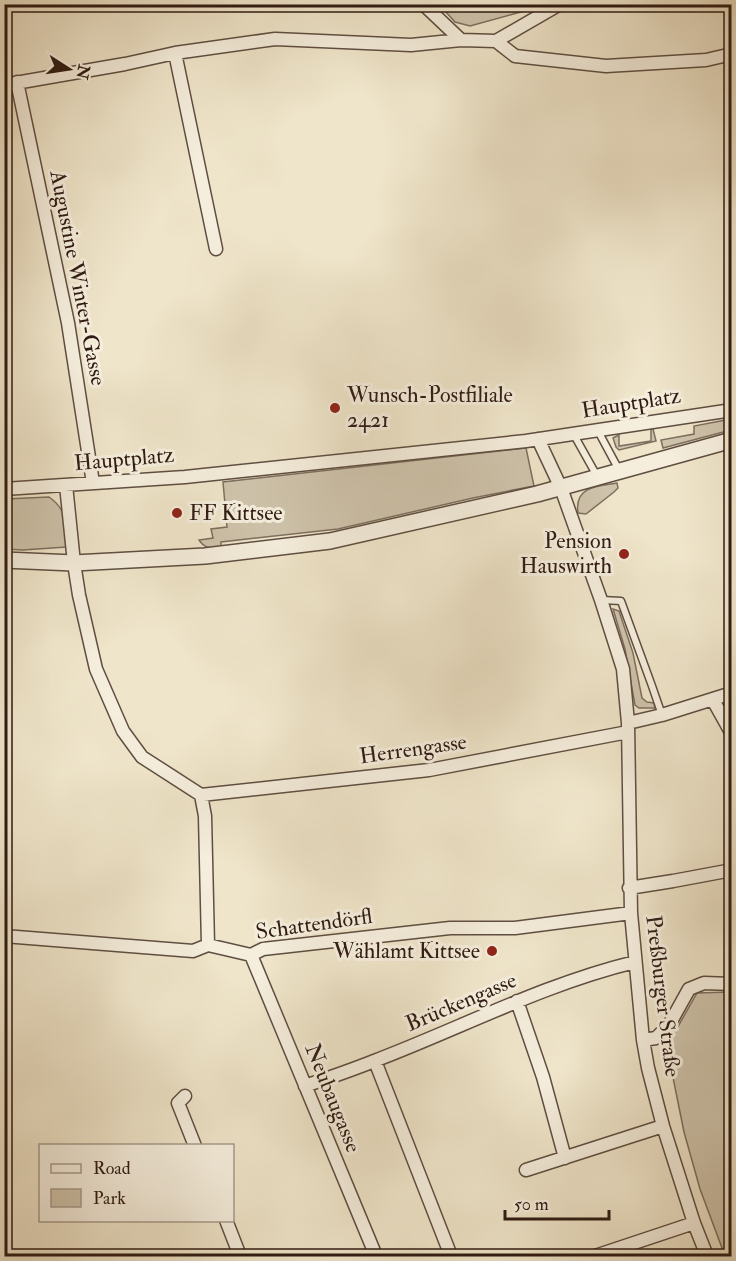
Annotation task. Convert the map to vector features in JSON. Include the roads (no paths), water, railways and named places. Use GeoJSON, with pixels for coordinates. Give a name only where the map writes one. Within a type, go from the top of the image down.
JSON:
{"type":"FeatureCollection","features":[{"type":"Feature","properties":{"kind":"street"},"geometry":{"type":"LineString","coordinates":[[423,4],[461,40]]}},
{"type":"Feature","properties":{"kind":"street"},"geometry":{"type":"LineString","coordinates":[[11,84],[175,53],[275,39],[411,45],[461,40],[496,40],[560,4]]}},
{"type":"Feature","properties":{"kind":"street"},"geometry":{"type":"LineString","coordinates":[[496,40],[515,56],[606,66],[706,60],[732,54]]}},
{"type":"Feature","properties":{"kind":"street"},"geometry":{"type":"LineString","coordinates":[[175,53],[216,249]]}},
{"type":"Feature","properties":{"kind":"street","name":"Augustine Winter-Gasse"},"geometry":{"type":"LineString","coordinates":[[11,84],[68,322],[93,483]]}},
{"type":"Feature","properties":{"kind":"street","name":"Hauptplatz"},"geometry":{"type":"LineString","coordinates":[[74,563],[66,485],[185,477],[574,435],[732,411]]}},
{"type":"Feature","properties":{"kind":"street"},"geometry":{"type":"LineString","coordinates":[[538,439],[561,488]]}},
{"type":"Feature","properties":{"kind":"street"},"geometry":{"type":"LineString","coordinates":[[4,560],[74,563],[205,556],[330,541],[561,488],[732,440]]}},
{"type":"Feature","properties":{"kind":"street"},"geometry":{"type":"LineString","coordinates":[[4,489],[66,485]]}},
{"type":"Feature","properties":{"kind":"street","name":"Preßburger Straße"},"geometry":{"type":"LineString","coordinates":[[561,488],[623,669],[628,727],[629,888],[634,962],[643,1040],[663,1126],[707,1257]]}},
{"type":"Feature","properties":{"kind":"street"},"geometry":{"type":"LineString","coordinates":[[74,563],[96,669],[123,731],[142,757],[201,795],[205,816],[208,945]]}},
{"type":"Feature","properties":{"kind":"street","name":"Herrengasse"},"geometry":{"type":"LineString","coordinates":[[201,795],[429,770],[628,727],[732,693]]}},
{"type":"Feature","properties":{"kind":"street"},"geometry":{"type":"LineString","coordinates":[[713,700],[727,719],[732,734]]}},
{"type":"Feature","properties":{"kind":"street"},"geometry":{"type":"LineString","coordinates":[[629,888],[732,870]]}},
{"type":"Feature","properties":{"kind":"street","name":"Schattendörfl"},"geometry":{"type":"LineString","coordinates":[[4,936],[193,951],[208,945],[251,955],[274,947],[450,928],[515,928],[631,913]]}},
{"type":"Feature","properties":{"kind":"street","name":"Neubaugasse"},"geometry":{"type":"LineString","coordinates":[[251,955],[376,1257]]}},
{"type":"Feature","properties":{"kind":"street","name":"Brückengasse"},"geometry":{"type":"LineString","coordinates":[[305,1086],[375,1061],[517,1001],[609,968],[634,962]]}},
{"type":"Feature","properties":{"kind":"street"},"geometry":{"type":"LineString","coordinates":[[643,1040],[656,1038],[669,1025],[688,989],[704,983],[732,984]]}},
{"type":"Feature","properties":{"kind":"street"},"geometry":{"type":"LineString","coordinates":[[517,1001],[543,1077],[565,1158]]}},
{"type":"Feature","properties":{"kind":"street"},"geometry":{"type":"LineString","coordinates":[[375,1061],[451,1257]]}},
{"type":"Feature","properties":{"kind":"street"},"geometry":{"type":"LineString","coordinates":[[185,1096],[178,1103],[194,1144]]}},
{"type":"Feature","properties":{"kind":"street"},"geometry":{"type":"LineString","coordinates":[[526,1170],[663,1126]]}},
{"type":"Feature","properties":{"kind":"street"},"geometry":{"type":"LineString","coordinates":[[226,1222],[240,1257]]}},
{"type":"Feature","properties":{"kind":"street"},"geometry":{"type":"LineString","coordinates":[[595,1257],[694,1223]]}},
{"type":"Feature","properties":{"kind":"lane"},"geometry":{"type":"LineString","coordinates":[[598,431],[620,471]]}},
{"type":"Feature","properties":{"kind":"lane"},"geometry":{"type":"LineString","coordinates":[[574,435],[598,478]]}},
{"type":"Feature","properties":{"kind":"lane"},"geometry":{"type":"LineString","coordinates":[[601,600],[621,602],[662,715]]}},
{"type":"Feature","properties":{"kind":"place","name":"Wunsch-Postfiliale 2421"},"geometry":{"type":"Point","coordinates":[335,408]}},
{"type":"Feature","properties":{"kind":"place","name":"FF Kittsee"},"geometry":{"type":"Point","coordinates":[177,513]}},
{"type":"Feature","properties":{"kind":"place","name":"Pension Hauswirth"},"geometry":{"type":"Point","coordinates":[624,554]}},
{"type":"Feature","properties":{"kind":"place","name":"Wählamt Kittsee"},"geometry":{"type":"Point","coordinates":[492,951]}}]}
